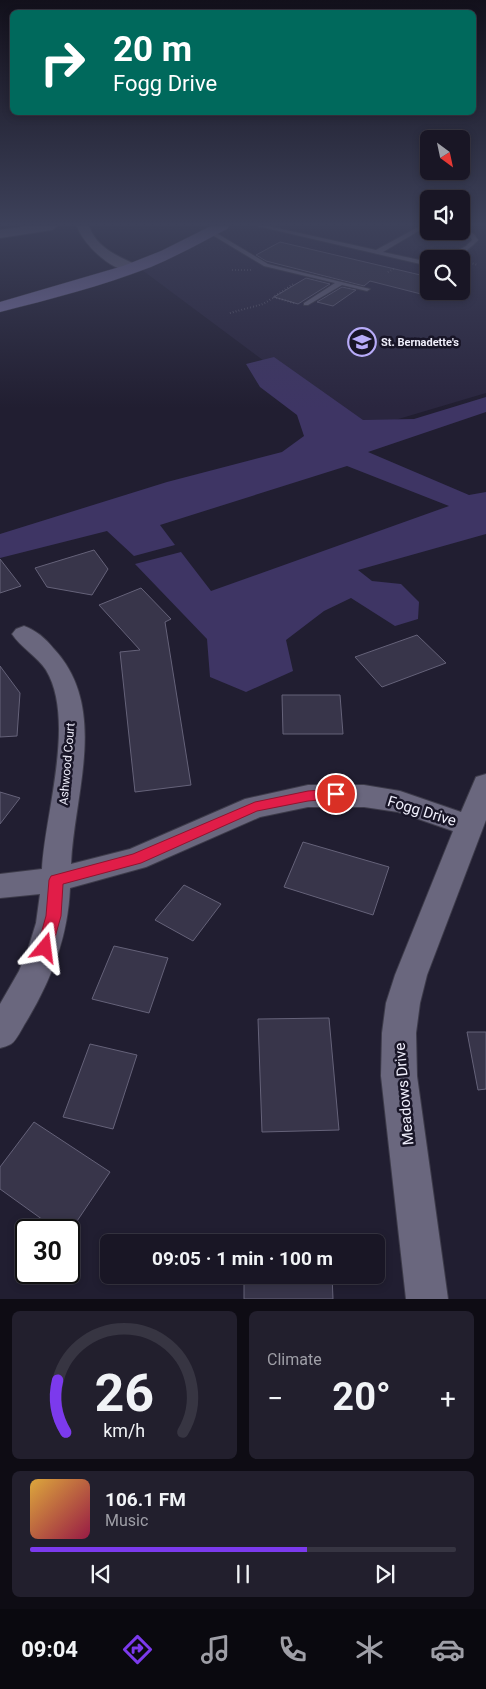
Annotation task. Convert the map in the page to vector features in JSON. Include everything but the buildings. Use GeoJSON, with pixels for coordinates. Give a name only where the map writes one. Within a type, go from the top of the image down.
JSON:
{"type":"FeatureCollection","features":[{"type":"Feature","properties":{"kind":"street"},"geometry":{"type":"LineString","coordinates":[[0,307],[75,287]]}},
{"type":"Feature","properties":{"kind":"street","name":"Ashwood Court"},"geometry":{"type":"LineString","coordinates":[[24,634],[41,648],[54,664],[65,685],[72,723],[69,768],[56,880]]}},
{"type":"Feature","properties":{"kind":"street","name":"Meadows Drive"},"geometry":{"type":"LineString","coordinates":[[426,1299],[399,1076],[399,1033],[403,1002],[410,975],[486,784]]}},
{"type":"Feature","properties":{"kind":"street","name":"Fogg Drive"},"geometry":{"type":"LineString","coordinates":[[0,886],[15,886],[56,880],[136,859],[255,807],[308,796],[364,796],[400,802],[470,826]]}},
{"type":"Feature","properties":{"kind":"street"},"geometry":{"type":"LineString","coordinates":[[0,1032],[30,982],[45,948],[54,916],[56,880]]}},
{"type":"Feature","properties":{"kind":"lane"},"geometry":{"type":"LineString","coordinates":[[306,304],[334,287]]}},
{"type":"Feature","properties":{"kind":"lane"},"geometry":{"type":"LineString","coordinates":[[354,287],[367,290]]}},
{"type":"Feature","properties":{"kind":"path"},"geometry":{"type":"LineString","coordinates":[[230,313],[263,304],[291,287]]}},
{"type":"Feature","properties":{"kind":"path"},"geometry":{"type":"LineString","coordinates":[[274,298],[306,304]]}},
{"type":"Feature","properties":{"kind":"shaded area","name":"St. Bernadette's"},"geometry":{"type":"Polygon","coordinates":[[[164,287],[420,287],[420,300],[470,300],[470,287],[486,287],[486,393],[358,431],[164,287]]]}},
{"type":"Feature","properties":{"kind":"shaded area"},"geometry":{"type":"Polygon","coordinates":[[[274,357],[363,420],[414,419],[486,397],[486,412],[368,452],[469,495],[486,492],[486,534],[358,570],[372,581],[401,584],[419,602],[418,619],[395,626],[351,598],[324,611],[286,640],[293,671],[246,692],[210,677],[207,639],[135,564],[181,552],[211,591],[449,506],[347,466],[160,525],[175,545],[134,556],[107,531],[0,558],[0,534],[167,482],[282,452],[304,436],[297,415],[260,387],[246,364],[274,357]]]}},
{"type":"Feature","properties":{"kind":"place","name":"St. Bernadette's"},"geometry":{"type":"Point","coordinates":[362,342]}},
{"type":"Feature","properties":{"kind":"route"},"geometry":{"type":"LineString","coordinates":[[45,948],[54,916],[56,880],[136,859],[230,816],[255,807],[281,800],[336,794]]}}]}
